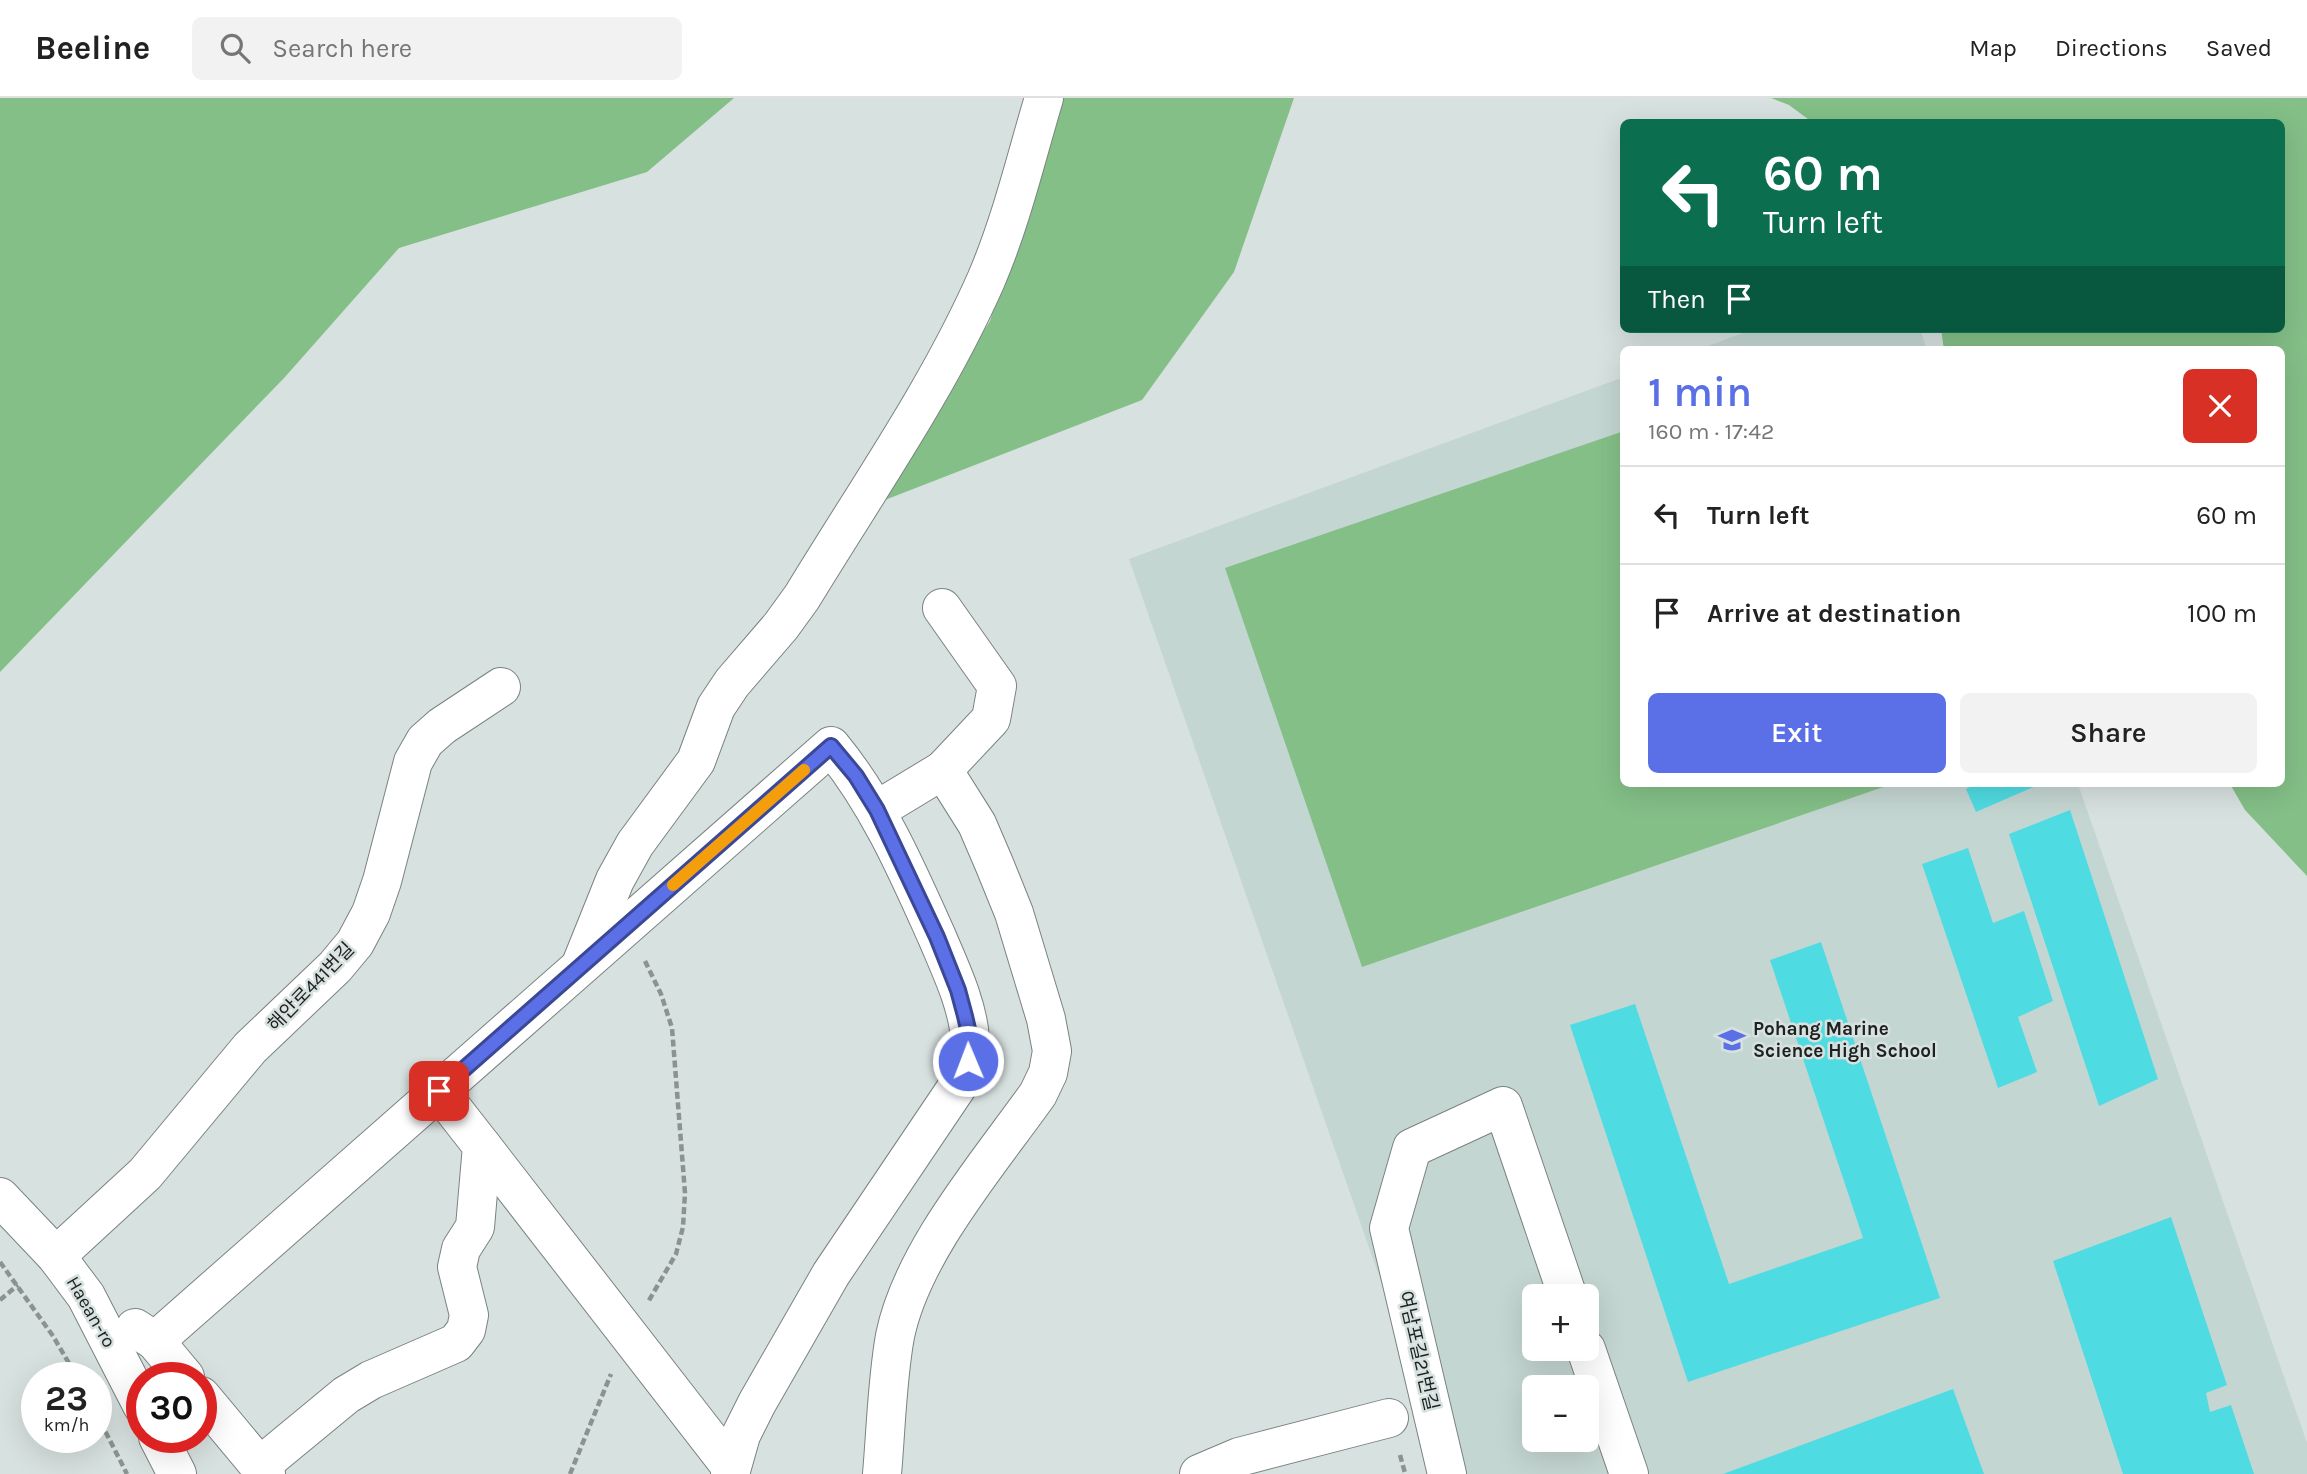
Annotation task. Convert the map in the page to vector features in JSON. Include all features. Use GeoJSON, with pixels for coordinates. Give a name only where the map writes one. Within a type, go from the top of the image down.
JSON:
{"type":"FeatureCollection","features":[{"type":"Feature","properties":{"kind":"street"},"geometry":{"type":"LineString","coordinates":[[580,967],[615,880],[635,844],[696,761],[716,707],[732,683],[802,597],[950,353],[986,279],[1014,201],[1044,98]]}},
{"type":"Feature","properties":{"kind":"street"},"geometry":{"type":"LineString","coordinates":[[877,810],[943,770],[991,719],[997,686],[942,608]]}},
{"type":"Feature","properties":{"kind":"street","name":"해안로441번길"},"geometry":{"type":"LineString","coordinates":[[56,1256],[145,1174],[250,1048],[335,967],[355,943],[371,913],[382,881],[413,762],[425,741],[501,687]]}},
{"type":"Feature","properties":{"kind":"street"},"geometry":{"type":"LineString","coordinates":[[155,1341],[831,746],[856,776],[877,810],[918,894],[958,990],[970,1038],[968,1061],[961,1081],[948,1102],[831,1274],[757,1402],[741,1435],[730,1471]]}},
{"type":"Feature","properties":{"kind":"street"},"geometry":{"type":"LineString","coordinates":[[882,1474],[895,1335],[918,1269],[934,1241],[1038,1094],[1048,1073],[1052,1051],[1046,1019],[1014,914],[977,824],[943,770]]}},
{"type":"Feature","properties":{"kind":"street"},"geometry":{"type":"LineString","coordinates":[[439,1091],[627,1333],[730,1471]]}},
{"type":"Feature","properties":{"kind":"street","name":"여남포길21번길"},"geometry":{"type":"LineString","coordinates":[[1447,1474],[1389,1228],[1412,1148],[1503,1106],[1564,1284]]}},
{"type":"Feature","properties":{"kind":"street"},"geometry":{"type":"LineString","coordinates":[[217,1415],[263,1470],[345,1395],[371,1380],[456,1343],[466,1330],[469,1315],[457,1267],[461,1249],[475,1227],[482,1146]]}},
{"type":"Feature","properties":{"kind":"street","name":"Haean-ro"},"geometry":{"type":"LineString","coordinates":[[0,1197],[56,1256],[86,1296],[126,1374]]}},
{"type":"Feature","properties":{"kind":"street"},"geometry":{"type":"LineString","coordinates":[[86,1296],[155,1341],[172,1362]]}},
{"type":"Feature","properties":{"kind":"street"},"geometry":{"type":"LineString","coordinates":[[1590,1361],[1629,1474]]}},
{"type":"Feature","properties":{"kind":"street"},"geometry":{"type":"LineString","coordinates":[[1199,1474],[1239,1457],[1389,1418]]}},
{"type":"Feature","properties":{"kind":"street"},"geometry":{"type":"LineString","coordinates":[[166,1453],[177,1474]]}},
{"type":"Feature","properties":{"kind":"path"},"geometry":{"type":"LineString","coordinates":[[570,1474],[627,1333],[676,1254],[683,1227],[685,1193],[672,1028],[661,994],[627,926]]}},
{"type":"Feature","properties":{"kind":"path"},"geometry":{"type":"LineString","coordinates":[[0,1262],[18,1284],[68,1362]]}},
{"type":"Feature","properties":{"kind":"path"},"geometry":{"type":"LineString","coordinates":[[0,1300],[18,1284]]}},
{"type":"Feature","properties":{"kind":"path"},"geometry":{"type":"LineString","coordinates":[[112,1444],[127,1474]]}},
{"type":"Feature","properties":{"kind":"shaded area"},"geometry":{"type":"Polygon","coordinates":[[[1743,333],[1921,333],[1926,346],[1708,346],[1743,333]]]}},
{"type":"Feature","properties":{"kind":"shaded area","name":"Pohang Marine Science High School"},"geometry":{"type":"Polygon","coordinates":[[[1620,378],[1620,787],[2079,787],[2307,1443],[2307,1474],[1448,1474],[1129,559],[1620,378]]]}},
{"type":"Feature","properties":{"kind":"green space"},"geometry":{"type":"Polygon","coordinates":[[[0,98],[734,98],[647,172],[399,248],[285,377],[0,672],[0,98]]]}},
{"type":"Feature","properties":{"kind":"green space"},"geometry":{"type":"Polygon","coordinates":[[[1057,98],[1294,98],[1234,272],[1142,400],[872,505],[990,321],[1057,98]]]}},
{"type":"Feature","properties":{"kind":"green space"},"geometry":{"type":"Polygon","coordinates":[[[1771,98],[2307,98],[2307,876],[2245,810],[2232,787],[2285,787],[2285,346],[1943,346],[1942,333],[2285,333],[2285,119],[1808,119],[1789,105],[1771,98]]]}},
{"type":"Feature","properties":{"kind":"green space"},"geometry":{"type":"Polygon","coordinates":[[[1620,432],[1620,787],[1883,787],[1362,967],[1225,568],[1620,432]]]}},
{"type":"Feature","properties":{"kind":"building"},"geometry":{"type":"Polygon","coordinates":[[[1970,787],[2033,787],[1976,812],[1966,789],[1970,787]]]}},
{"type":"Feature","properties":{"kind":"building"},"geometry":{"type":"Polygon","coordinates":[[[2070,810],[2158,1079],[2099,1106],[2009,834],[2070,810]]]}},
{"type":"Feature","properties":{"kind":"building"},"geometry":{"type":"Polygon","coordinates":[[[1968,848],[1993,923],[2024,911],[2053,1001],[2018,1017],[2037,1072],[1998,1088],[1922,864],[1968,848]]]}},
{"type":"Feature","properties":{"kind":"building"},"geometry":{"type":"Polygon","coordinates":[[[1821,942],[1940,1298],[1688,1382],[1570,1025],[1635,1004],[1729,1284],[1863,1238],[1770,960],[1821,942]]]}},
{"type":"Feature","properties":{"kind":"building"},"geometry":{"type":"Polygon","coordinates":[[[2171,1217],[2227,1385],[2206,1393],[2210,1412],[2231,1405],[2254,1474],[2123,1474],[2053,1261],[2171,1217]]]}},
{"type":"Feature","properties":{"kind":"building"},"geometry":{"type":"Polygon","coordinates":[[[1953,1389],[1984,1474],[1723,1474],[1953,1389]]]}},
{"type":"Feature","properties":{"kind":"slow traffic"},"geometry":{"type":"LineString","coordinates":[[673,885],[804,770]]}},
{"type":"Feature","properties":{"kind":"place","name":"Pohang Marine Science High School"},"geometry":{"type":"Point","coordinates":[1732,1040]}},
{"type":"Feature","properties":{"kind":"route"},"geometry":{"type":"LineString","coordinates":[[439,1091],[831,746],[856,776],[877,810],[937,937],[965,1016],[970,1038],[968,1061]]}}]}
